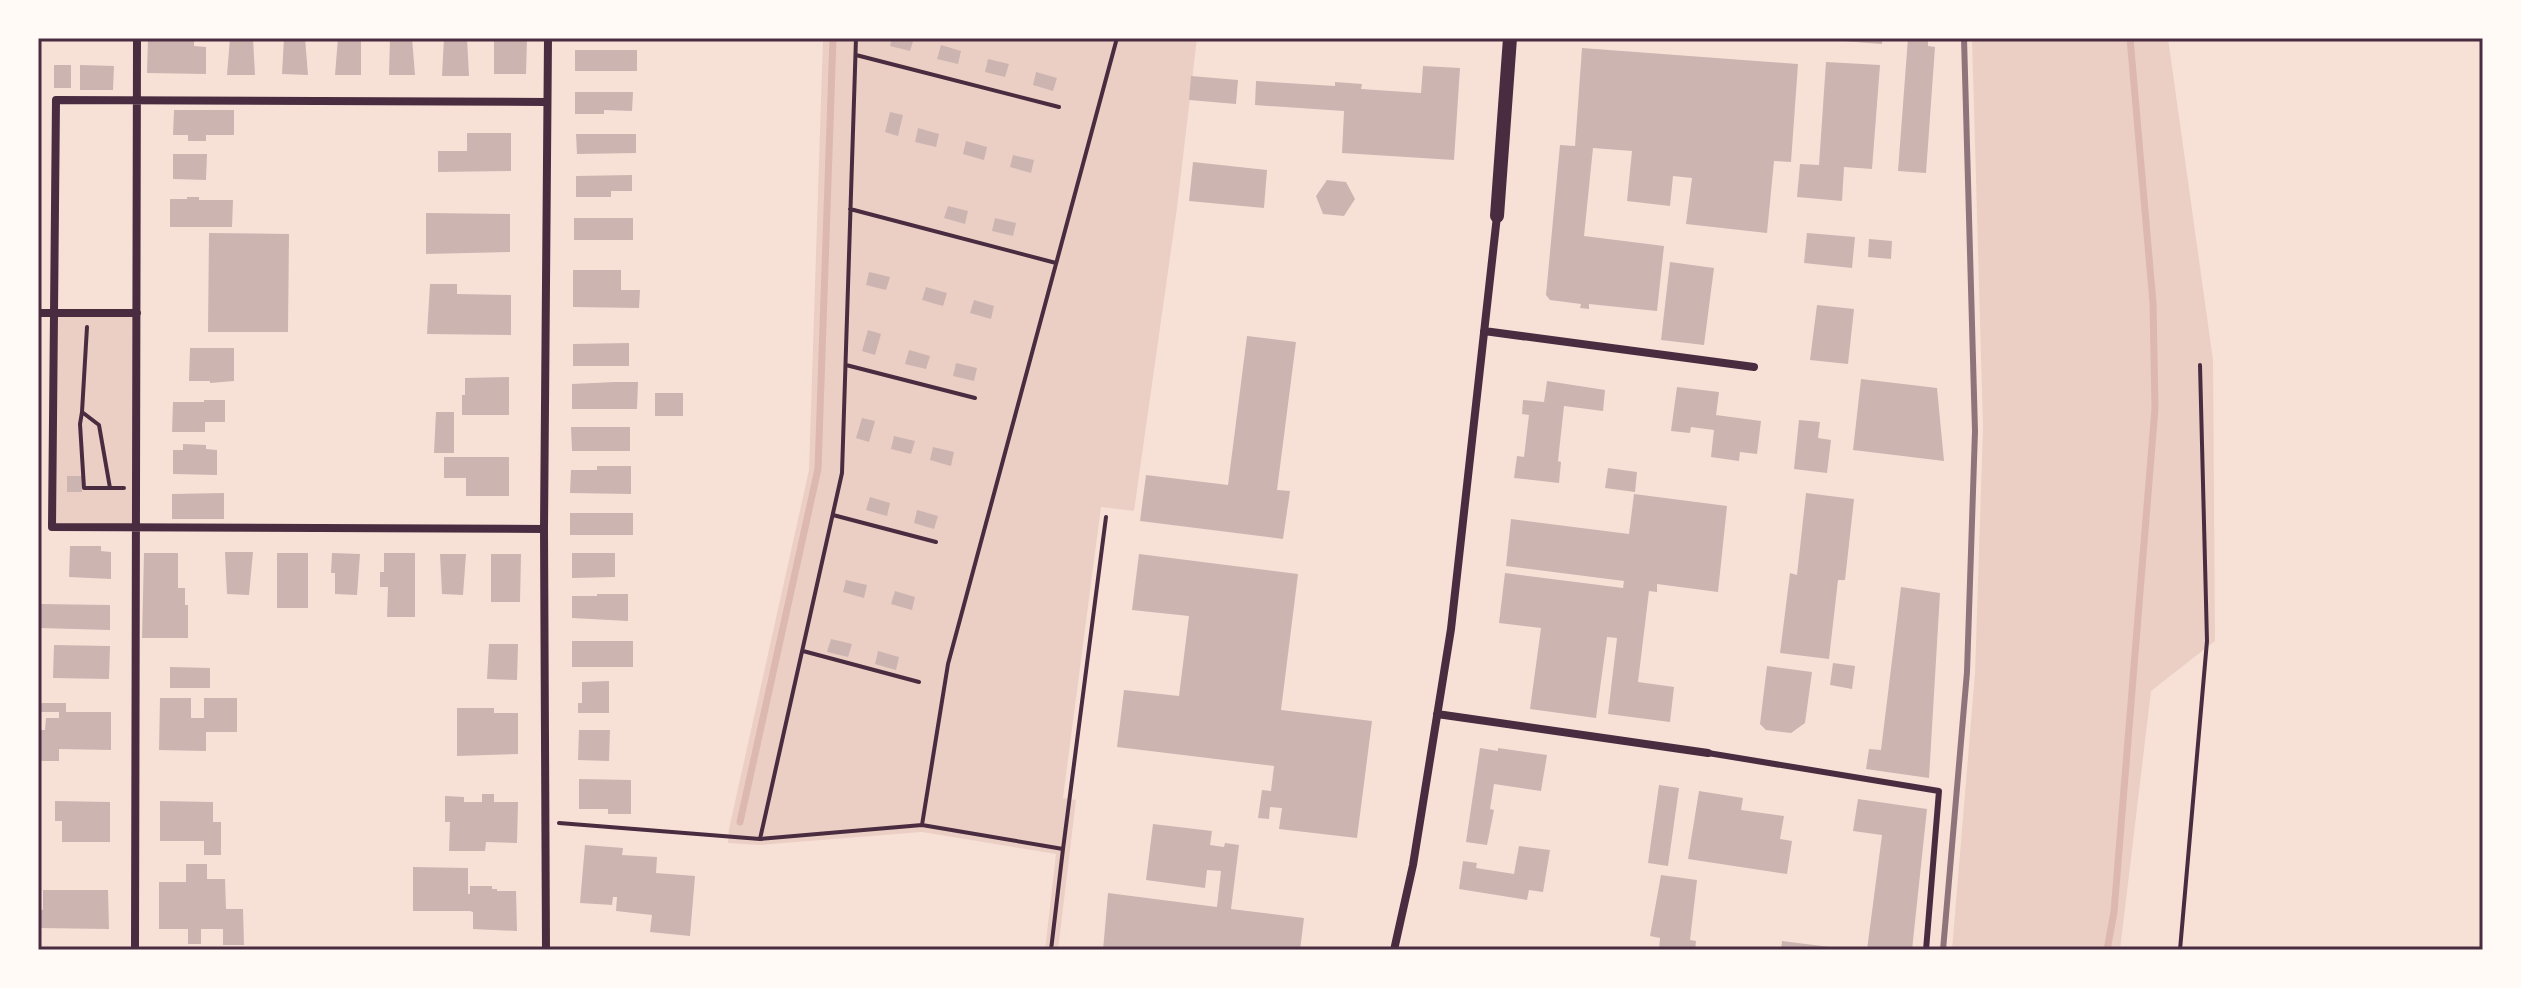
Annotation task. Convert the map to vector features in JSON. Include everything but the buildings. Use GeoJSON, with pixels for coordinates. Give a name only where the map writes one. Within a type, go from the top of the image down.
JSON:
{"type":"FeatureCollection","features":[{"type":"Feature","properties":{"kind":"street"},"geometry":{"type":"LineString","coordinates":[[135,950],[137,38]]}},
{"type":"Feature","properties":{"kind":"street"},"geometry":{"type":"LineString","coordinates":[[546,950],[544,529],[548,38]]}},
{"type":"Feature","properties":{"kind":"street"},"geometry":{"type":"LineString","coordinates":[[1394,950],[1413,865],[1454,603],[1497,216],[1510,38]]}},
{"type":"Feature","properties":{"kind":"street"},"geometry":{"type":"LineString","coordinates":[[544,529],[52,527],[56,100],[547,102]]}},
{"type":"Feature","properties":{"kind":"street"},"geometry":{"type":"LineString","coordinates":[[38,313],[137,313]]}},
{"type":"Feature","properties":{"kind":"street"},"geometry":{"type":"LineString","coordinates":[[1484,331],[1754,367]]}},
{"type":"Feature","properties":{"kind":"street"},"geometry":{"type":"LineString","coordinates":[[1437,714],[1708,753]]}},
{"type":"Feature","properties":{"kind":"lane"},"geometry":{"type":"LineString","coordinates":[[1708,753],[1939,791],[1926,950]]}},
{"type":"Feature","properties":{"kind":"path"},"geometry":{"type":"LineString","coordinates":[[760,839],[842,473],[856,38]]}},
{"type":"Feature","properties":{"kind":"path"},"geometry":{"type":"LineString","coordinates":[[922,825],[948,664],[1117,38]]}},
{"type":"Feature","properties":{"kind":"path"},"geometry":{"type":"LineString","coordinates":[[855,54],[1059,107]]}},
{"type":"Feature","properties":{"kind":"path"},"geometry":{"type":"LineString","coordinates":[[850,209],[1056,263]]}},
{"type":"Feature","properties":{"kind":"path"},"geometry":{"type":"LineString","coordinates":[[88,313],[80,424],[84,488],[137,488]]}},
{"type":"Feature","properties":{"kind":"path"},"geometry":{"type":"LineString","coordinates":[[845,364],[975,398]]}},
{"type":"Feature","properties":{"kind":"path"},"geometry":{"type":"LineString","coordinates":[[2180,950],[2207,641],[2200,365]]}},
{"type":"Feature","properties":{"kind":"path"},"geometry":{"type":"LineString","coordinates":[[82,412],[99,425],[110,488]]}},
{"type":"Feature","properties":{"kind":"path"},"geometry":{"type":"LineString","coordinates":[[833,515],[936,542]]}},
{"type":"Feature","properties":{"kind":"path"},"geometry":{"type":"LineString","coordinates":[[1051,950],[1106,517]]}},
{"type":"Feature","properties":{"kind":"path"},"geometry":{"type":"LineString","coordinates":[[803,651],[919,682]]}},
{"type":"Feature","properties":{"kind":"path"},"geometry":{"type":"LineString","coordinates":[[545,822],[760,839],[922,825],[1063,849]]}},
{"type":"Feature","properties":{"kind":"shaded area"},"geometry":{"type":"Polygon","coordinates":[[[823,38],[1197,38],[1177,208],[1134,511],[1101,507],[1063,798],[1076,800],[1058,950],[1045,950],[1056,854],[922,832],[760,845],[728,843],[809,470],[823,38]]]}},
{"type":"Feature","properties":{"kind":"shaded area"},"geometry":{"type":"Polygon","coordinates":[[[1972,38],[2168,38],[2213,360],[2215,641],[2151,691],[2120,950],[1952,950],[1975,673],[1983,428],[1972,38]]]}},
{"type":"Feature","properties":{"kind":"shaded area"},"geometry":{"type":"Polygon","coordinates":[[[54,313],[137,313],[136,528],[52,527],[54,313]]]}},
{"type":"Feature","properties":{"kind":"waterway"},"geometry":{"type":"LineString","coordinates":[[740,822],[818,469],[833,38]]}},
{"type":"Feature","properties":{"kind":"waterway"},"geometry":{"type":"LineString","coordinates":[[2107,950],[2114,912],[2155,408],[2153,303],[2130,38]]}},
{"type":"Feature","properties":{"kind":"railway"},"geometry":{"type":"LineString","coordinates":[[1943,950],[1967,672],[1975,431],[1964,38]]}}]}
